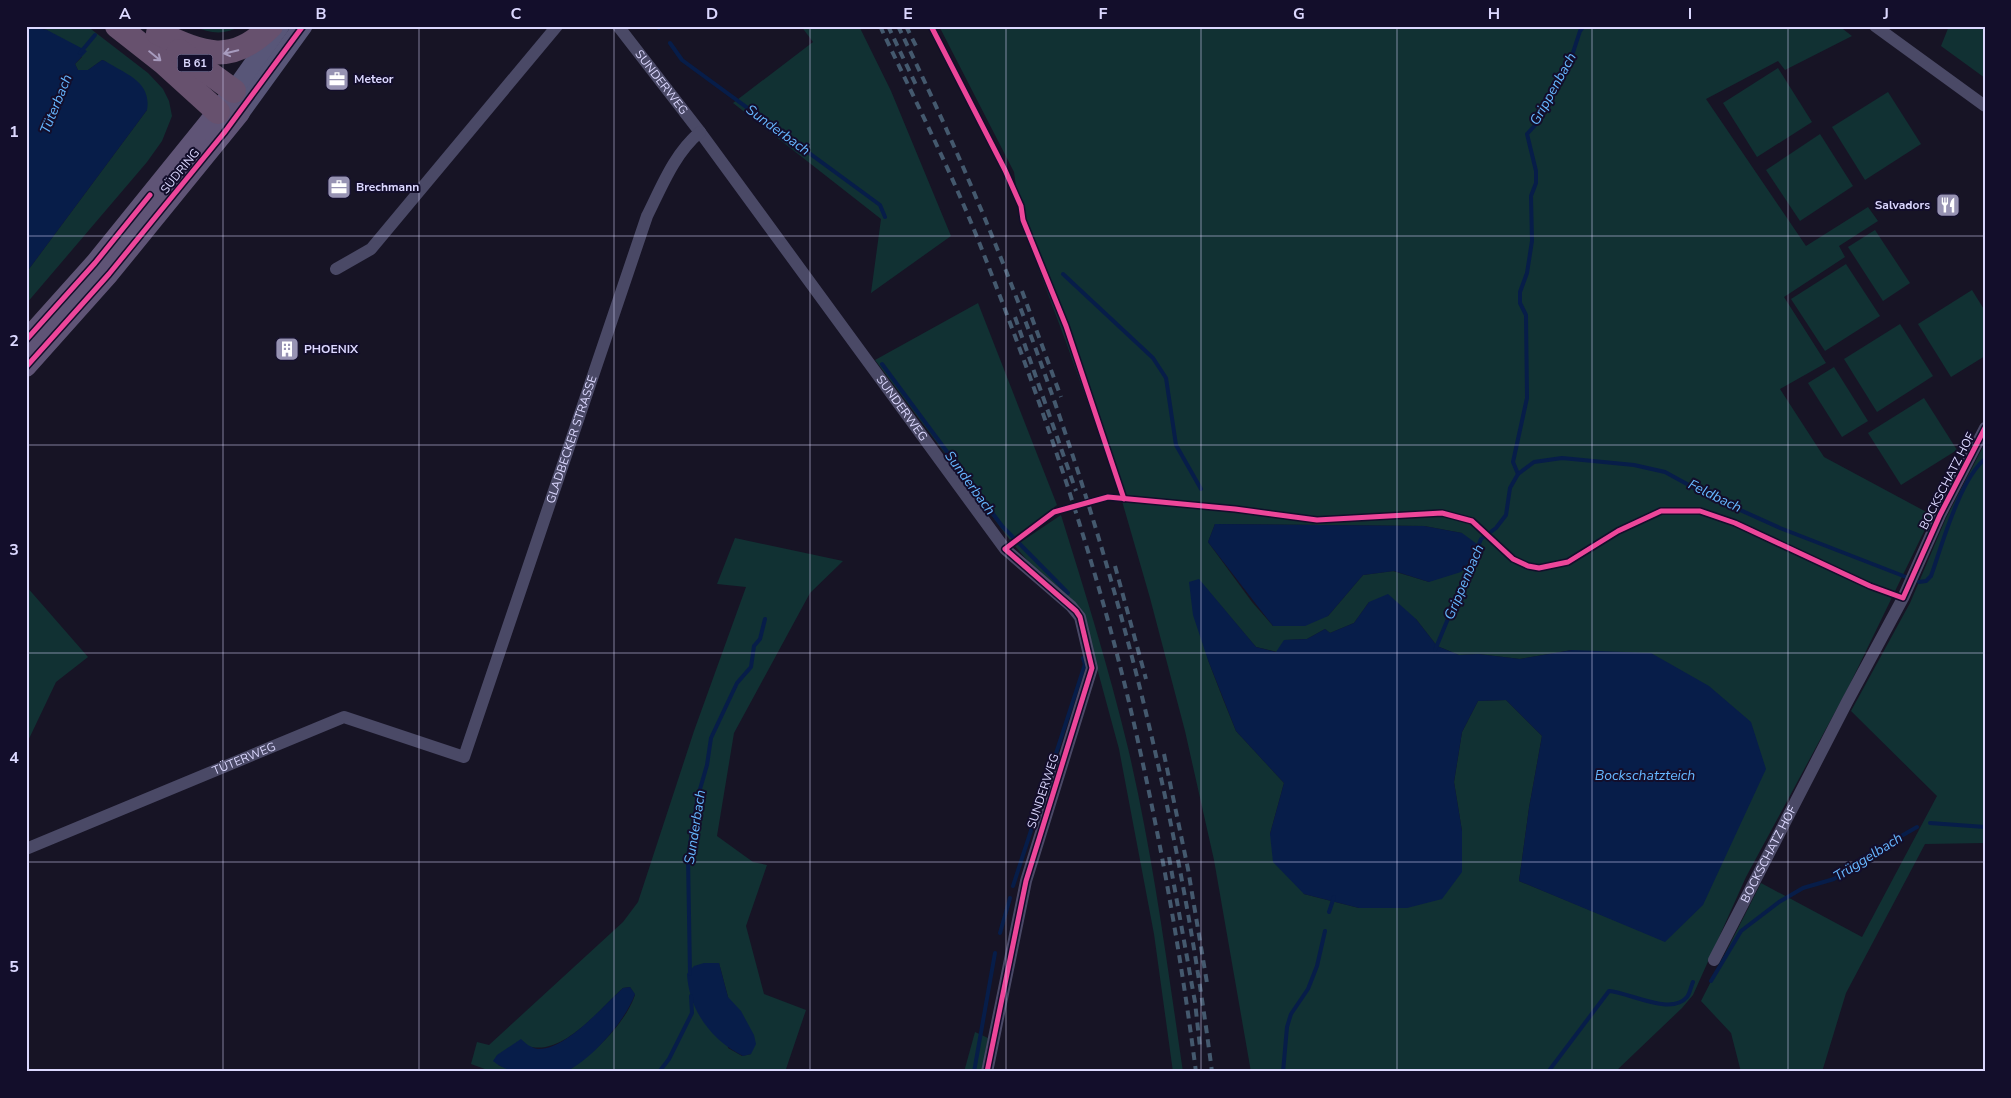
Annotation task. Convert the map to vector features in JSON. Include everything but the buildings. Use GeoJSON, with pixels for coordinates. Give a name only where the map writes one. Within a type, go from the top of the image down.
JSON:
{"type":"FeatureCollection","features":[{"type":"Feature","properties":{"kind":"highway"},"geometry":{"type":"LineString","coordinates":[[117,26],[164,63],[230,105]]}},
{"type":"Feature","properties":{"kind":"highway"},"geometry":{"type":"LineString","coordinates":[[154,30],[204,52],[221,54],[243,48],[271,26]]}},
{"type":"Feature","properties":{"kind":"highway","name":"B 61"},"geometry":{"type":"LineString","coordinates":[[154,30],[192,61],[230,105]]}},
{"type":"Feature","properties":{"kind":"main road","name":"SÜDRING"},"geometry":{"type":"LineString","coordinates":[[26,367],[109,274],[230,105],[280,26]]}},
{"type":"Feature","properties":{"kind":"main road","name":"SÜDRING"},"geometry":{"type":"LineString","coordinates":[[26,340],[95,263],[230,105],[303,26]]}},
{"type":"Feature","properties":{"kind":"street"},"geometry":{"type":"LineString","coordinates":[[336,270],[371,249],[557,26]]}},
{"type":"Feature","properties":{"kind":"street","name":"SUNDERWEG"},"geometry":{"type":"LineString","coordinates":[[618,26],[700,132],[1005,549],[1080,616],[1092,668],[1026,881],[987,1072]]}},
{"type":"Feature","properties":{"kind":"street"},"geometry":{"type":"LineString","coordinates":[[1875,26],[1985,106]]}},
{"type":"Feature","properties":{"kind":"street","name":"GLADBECKER STRASSE"},"geometry":{"type":"LineString","coordinates":[[464,758],[647,216],[677,158],[686,144],[700,132]]}},
{"type":"Feature","properties":{"kind":"street","name":"BOCKSCHATZ HOF"},"geometry":{"type":"LineString","coordinates":[[1714,960],[1869,659],[1903,598],[1940,515],[1985,428]]}},
{"type":"Feature","properties":{"kind":"street","name":"TÜTERWEG"},"geometry":{"type":"LineString","coordinates":[[26,849],[344,717],[464,758]]}},
{"type":"Feature","properties":{"kind":"green space"},"geometry":{"type":"Polygon","coordinates":[[[35,26],[87,26],[148,73],[163,89],[169,101],[172,116],[162,141],[147,162],[26,304],[26,273],[147,110],[105,61],[102,60],[88,70],[78,70],[75,64],[82,57],[47,30],[35,26]]]}},
{"type":"Feature","properties":{"kind":"green space"},"geometry":{"type":"Polygon","coordinates":[[[194,26],[241,26],[229,31],[218,32],[206,31],[194,26]]]}},
{"type":"Feature","properties":{"kind":"green space"},"geometry":{"type":"Polygon","coordinates":[[[801,26],[859,26],[891,91],[951,236],[871,293],[881,219],[733,103],[813,42],[801,26]]]}},
{"type":"Feature","properties":{"kind":"green space"},"geometry":{"type":"Polygon","coordinates":[[[939,26],[1839,26],[1852,36],[1785,70],[1778,61],[1706,99],[1806,246],[1868,207],[1878,221],[1839,246],[1845,257],[1784,297],[1826,363],[1780,389],[1824,457],[1932,515],[1848,688],[1746,877],[1693,995],[1682,1008],[1615,1072],[1251,1072],[1214,860],[1185,731],[1150,598],[1120,494],[1021,222],[1014,172],[939,26]],[[1215,524],[1208,542],[1252,602],[1273,626],[1328,616],[1363,575],[1393,571],[1429,582],[1462,533],[1424,526],[1215,524]],[[1199,580],[1208,660],[1236,731],[1284,783],[1270,834],[1304,894],[1359,908],[1462,831],[1454,782],[1462,732],[1478,701],[1506,700],[1542,736],[1529,808],[1519,881],[1665,941],[1572,650],[1520,659],[1478,654],[1459,655],[1437,646],[1416,619],[1369,602],[1354,623],[1330,633],[1325,629],[1307,639],[1285,640],[1277,652],[1256,647],[1199,580]]]}},
{"type":"Feature","properties":{"kind":"green space"},"geometry":{"type":"Polygon","coordinates":[[[1949,26],[1985,26],[1985,78],[1941,46],[1949,26]]]}},
{"type":"Feature","properties":{"kind":"green space"},"geometry":{"type":"Polygon","coordinates":[[[1778,68],[1812,122],[1757,157],[1723,103],[1778,68]]]}},
{"type":"Feature","properties":{"kind":"green space"},"geometry":{"type":"Polygon","coordinates":[[[1888,92],[1921,144],[1865,180],[1832,127],[1888,92]]]}},
{"type":"Feature","properties":{"kind":"green space"},"geometry":{"type":"Polygon","coordinates":[[[1820,134],[1853,186],[1800,221],[1766,170],[1820,134]]]}},
{"type":"Feature","properties":{"kind":"green space"},"geometry":{"type":"Polygon","coordinates":[[[1875,230],[1910,283],[1883,301],[1848,247],[1875,230]]]}},
{"type":"Feature","properties":{"kind":"green space"},"geometry":{"type":"Polygon","coordinates":[[[1846,264],[1880,316],[1825,351],[1791,299],[1846,264]]]}},
{"type":"Feature","properties":{"kind":"green space"},"geometry":{"type":"Polygon","coordinates":[[[1972,290],[1985,311],[1985,356],[1951,377],[1918,324],[1972,290]]]}},
{"type":"Feature","properties":{"kind":"green space"},"geometry":{"type":"Polygon","coordinates":[[[978,303],[1057,505],[1010,540],[875,360],[978,303]]]}},
{"type":"Feature","properties":{"kind":"green space"},"geometry":{"type":"Polygon","coordinates":[[[1900,324],[1933,376],[1877,412],[1844,359],[1900,324]]]}},
{"type":"Feature","properties":{"kind":"green space"},"geometry":{"type":"Polygon","coordinates":[[[1834,367],[1868,421],[1842,437],[1808,383],[1834,367]]]}},
{"type":"Feature","properties":{"kind":"green space"},"geometry":{"type":"Polygon","coordinates":[[[1924,398],[1957,450],[1901,485],[1868,433],[1924,398]]]}},
{"type":"Feature","properties":{"kind":"green space"},"geometry":{"type":"Polygon","coordinates":[[[1985,443],[1985,843],[1925,844],[1846,993],[1822,1072],[1741,1072],[1731,1033],[1701,1001],[1761,883],[1862,937],[1937,796],[1851,711],[1910,603],[1946,518],[1985,443]]]}},
{"type":"Feature","properties":{"kind":"green space"},"geometry":{"type":"Polygon","coordinates":[[[1061,515],[1105,660],[1137,788],[1159,909],[1183,1072],[1173,1072],[1154,934],[1119,749],[1081,609],[1039,574],[1015,546],[1061,515]]]}},
{"type":"Feature","properties":{"kind":"green space"},"geometry":{"type":"Polygon","coordinates":[[[735,538],[843,561],[810,593],[734,733],[717,836],[753,862],[767,865],[746,926],[764,994],[806,1010],[785,1072],[566,1072],[597,1048],[623,1018],[635,995],[630,987],[623,988],[580,1029],[567,1038],[554,1045],[541,1048],[528,1046],[498,1065],[518,1072],[493,1072],[471,1064],[477,1042],[489,1045],[623,922],[638,902],[694,731],[746,587],[717,584],[735,538]],[[719,963],[728,1048],[742,1056],[751,1054],[728,997],[719,963]]]}},
{"type":"Feature","properties":{"kind":"green space"},"geometry":{"type":"Polygon","coordinates":[[[26,586],[88,657],[56,682],[26,745],[26,586]]]}},
{"type":"Feature","properties":{"kind":"green space"},"geometry":{"type":"Polygon","coordinates":[[[975,1032],[988,1038],[982,1072],[964,1072],[975,1032]]]}},
{"type":"Feature","properties":{"kind":"water"},"geometry":{"type":"Polygon","coordinates":[[[26,26],[47,30],[87,51],[75,64],[78,70],[88,70],[102,60],[129,75],[146,92],[147,110],[26,273],[26,26]]]}},
{"type":"Feature","properties":{"kind":"water"},"geometry":{"type":"Polygon","coordinates":[[[1215,524],[1424,526],[1462,533],[1481,547],[1461,572],[1429,582],[1394,571],[1363,575],[1328,616],[1305,626],[1273,626],[1208,542],[1215,524]]]}},
{"type":"Feature","properties":{"kind":"water","name":"Bockschatzteich"},"geometry":{"type":"Polygon","coordinates":[[[1199,579],[1256,647],[1276,652],[1284,640],[1307,639],[1325,629],[1330,633],[1354,623],[1369,602],[1388,594],[1416,619],[1437,646],[1459,655],[1478,654],[1520,659],[1572,650],[1651,653],[1709,686],[1751,722],[1766,769],[1703,905],[1665,942],[1519,881],[1529,808],[1542,736],[1506,700],[1478,701],[1462,732],[1454,782],[1462,831],[1462,872],[1442,899],[1407,908],[1359,908],[1304,894],[1273,862],[1270,834],[1284,783],[1236,731],[1208,660],[1193,615],[1189,582],[1199,579]]]}},
{"type":"Feature","properties":{"kind":"water"},"geometry":{"type":"Polygon","coordinates":[[[704,963],[719,963],[728,997],[741,1011],[754,1035],[756,1044],[751,1054],[743,1056],[721,1042],[697,1012],[692,1000],[687,974],[694,966],[704,963]]]}},
{"type":"Feature","properties":{"kind":"water"},"geometry":{"type":"Polygon","coordinates":[[[630,987],[635,994],[631,1004],[616,1027],[587,1058],[567,1071],[555,1073],[517,1071],[502,1067],[493,1061],[497,1055],[521,1039],[526,1044],[538,1049],[560,1042],[584,1026],[623,988],[630,987]]]}},
{"type":"Feature","properties":{"kind":"waterway","name":"Grippenbach"},"geometry":{"type":"LineString","coordinates":[[1518,474],[1513,462],[1527,398],[1526,315],[1520,303],[1520,292],[1527,273],[1532,241],[1531,196],[1536,183],[1536,171],[1527,134],[1538,122],[1554,83],[1568,68],[1580,31],[1584,26]]}},
{"type":"Feature","properties":{"kind":"waterway","name":"Tüterbach"},"geometry":{"type":"LineString","coordinates":[[80,53],[95,35]]}},
{"type":"Feature","properties":{"kind":"waterway","name":"Sunderbach"},"geometry":{"type":"LineString","coordinates":[[670,43],[682,60],[880,205],[885,217]]}},
{"type":"Feature","properties":{"kind":"waterway"},"geometry":{"type":"LineString","coordinates":[[1063,274],[1153,358],[1166,378],[1176,445],[1201,489]]}},
{"type":"Feature","properties":{"kind":"waterway","name":"Sunderbach"},"geometry":{"type":"LineString","coordinates":[[882,364],[1002,526],[1068,593]]}},
{"type":"Feature","properties":{"kind":"waterway","name":"Feldbach"},"geometry":{"type":"LineString","coordinates":[[1435,650],[1481,539],[1496,528],[1506,515],[1510,488],[1518,474],[1534,462],[1562,458],[1634,465],[1665,472],[1707,495],[1780,528],[1906,577]]}},
{"type":"Feature","properties":{"kind":"waterway","name":"Feldbach"},"geometry":{"type":"LineString","coordinates":[[1919,582],[1926,581],[1931,576],[1960,497],[1976,468],[1985,459]]}},
{"type":"Feature","properties":{"kind":"waterway","name":"Sunderbach"},"geometry":{"type":"LineString","coordinates":[[690,974],[688,857],[698,796],[707,765],[711,738],[737,683],[751,667],[754,646],[760,639],[765,619]]}},
{"type":"Feature","properties":{"kind":"waterway","name":"Sunderbach"},"geometry":{"type":"LineString","coordinates":[[1013,886],[1085,664],[1083,658]]}},
{"type":"Feature","properties":{"kind":"waterway"},"geometry":{"type":"LineString","coordinates":[[1930,823],[1985,827]]}},
{"type":"Feature","properties":{"kind":"waterway","name":"Trüggelbach"},"geometry":{"type":"LineString","coordinates":[[1711,981],[1741,931],[1779,902],[1803,888],[1834,879],[1861,859],[1917,827]]}},
{"type":"Feature","properties":{"kind":"waterway","name":"Grippenbach"},"geometry":{"type":"LineString","coordinates":[[1329,912],[1334,897]]}},
{"type":"Feature","properties":{"kind":"waterway","name":"Sunderbach"},"geometry":{"type":"LineString","coordinates":[[1000,933],[1010,898]]}},
{"type":"Feature","properties":{"kind":"waterway","name":"Grippenbach"},"geometry":{"type":"LineString","coordinates":[[1283,1072],[1287,1027],[1291,1014],[1308,989],[1317,966],[1325,931]]}},
{"type":"Feature","properties":{"kind":"waterway","name":"Sunderbach"},"geometry":{"type":"LineString","coordinates":[[974,1072],[995,953]]}},
{"type":"Feature","properties":{"kind":"waterway","name":"Trüggelbach"},"geometry":{"type":"LineString","coordinates":[[1548,1072],[1609,991],[1650,1002],[1671,1004],[1680,1002],[1687,997],[1693,982]]}},
{"type":"Feature","properties":{"kind":"waterway","name":"Sunderbach"},"geometry":{"type":"LineString","coordinates":[[659,1072],[669,1059],[692,1013],[691,996]]}},
{"type":"Feature","properties":{"kind":"railway"},"geometry":{"type":"LineString","coordinates":[[880,26],[942,157],[977,237],[1047,425],[1088,552],[1124,681],[1148,786],[1185,990],[1196,1072]]}},
{"type":"Feature","properties":{"kind":"railway"},"geometry":{"type":"LineString","coordinates":[[888,26],[917,87]]}},
{"type":"Feature","properties":{"kind":"railway"},"geometry":{"type":"LineString","coordinates":[[898,26],[956,151],[1009,277],[1056,406],[1098,536],[1135,668],[1166,802],[1192,936],[1212,1072]]}},
{"type":"Feature","properties":{"kind":"railway"},"geometry":{"type":"LineString","coordinates":[[906,26],[917,48]]}},
{"type":"Feature","properties":{"kind":"railway"},"geometry":{"type":"LineString","coordinates":[[1022,291],[1061,397]]}},
{"type":"Feature","properties":{"kind":"railway"},"geometry":{"type":"LineString","coordinates":[[1015,317],[1076,491]]}},
{"type":"Feature","properties":{"kind":"railway"},"geometry":{"type":"LineString","coordinates":[[1115,566],[1146,679]]}},
{"type":"Feature","properties":{"kind":"railway"},"geometry":{"type":"LineString","coordinates":[[1164,754],[1188,869],[1207,983]]}},
{"type":"Feature","properties":{"kind":"railway"},"geometry":{"type":"LineString","coordinates":[[1169,857],[1195,1002],[1200,1047]]}},
{"type":"Feature","properties":{"kind":"cycle path"},"geometry":{"type":"LineString","coordinates":[[26,367],[109,274],[224,133],[303,26]]}},
{"type":"Feature","properties":{"kind":"cycle path"},"geometry":{"type":"LineString","coordinates":[[931,26],[1005,170],[1021,206],[1023,220],[1066,326],[1124,499]]}},
{"type":"Feature","properties":{"kind":"cycle path"},"geometry":{"type":"LineString","coordinates":[[26,340],[95,263],[150,195]]}},
{"type":"Feature","properties":{"kind":"cycle path"},"geometry":{"type":"LineString","coordinates":[[987,1072],[1026,881],[1092,668],[1080,617],[1076,611],[1005,549],[1054,512],[1108,497],[1235,509],[1317,520],[1442,513],[1472,521],[1513,559],[1528,566],[1539,568],[1568,562],[1618,531],[1661,511],[1700,511],[1735,523],[1870,586],[1903,598],[1940,515],[1985,428]]}},
{"type":"Feature","properties":{"kind":"place","name":"Meteor"},"geometry":{"type":"Point","coordinates":[337,79]}},
{"type":"Feature","properties":{"kind":"place","name":"Brechmann"},"geometry":{"type":"Point","coordinates":[339,187]}},
{"type":"Feature","properties":{"kind":"place","name":"Salvadors"},"geometry":{"type":"Point","coordinates":[1948,205]}},
{"type":"Feature","properties":{"kind":"place","name":"PHOENIX"},"geometry":{"type":"Point","coordinates":[287,349]}}]}
